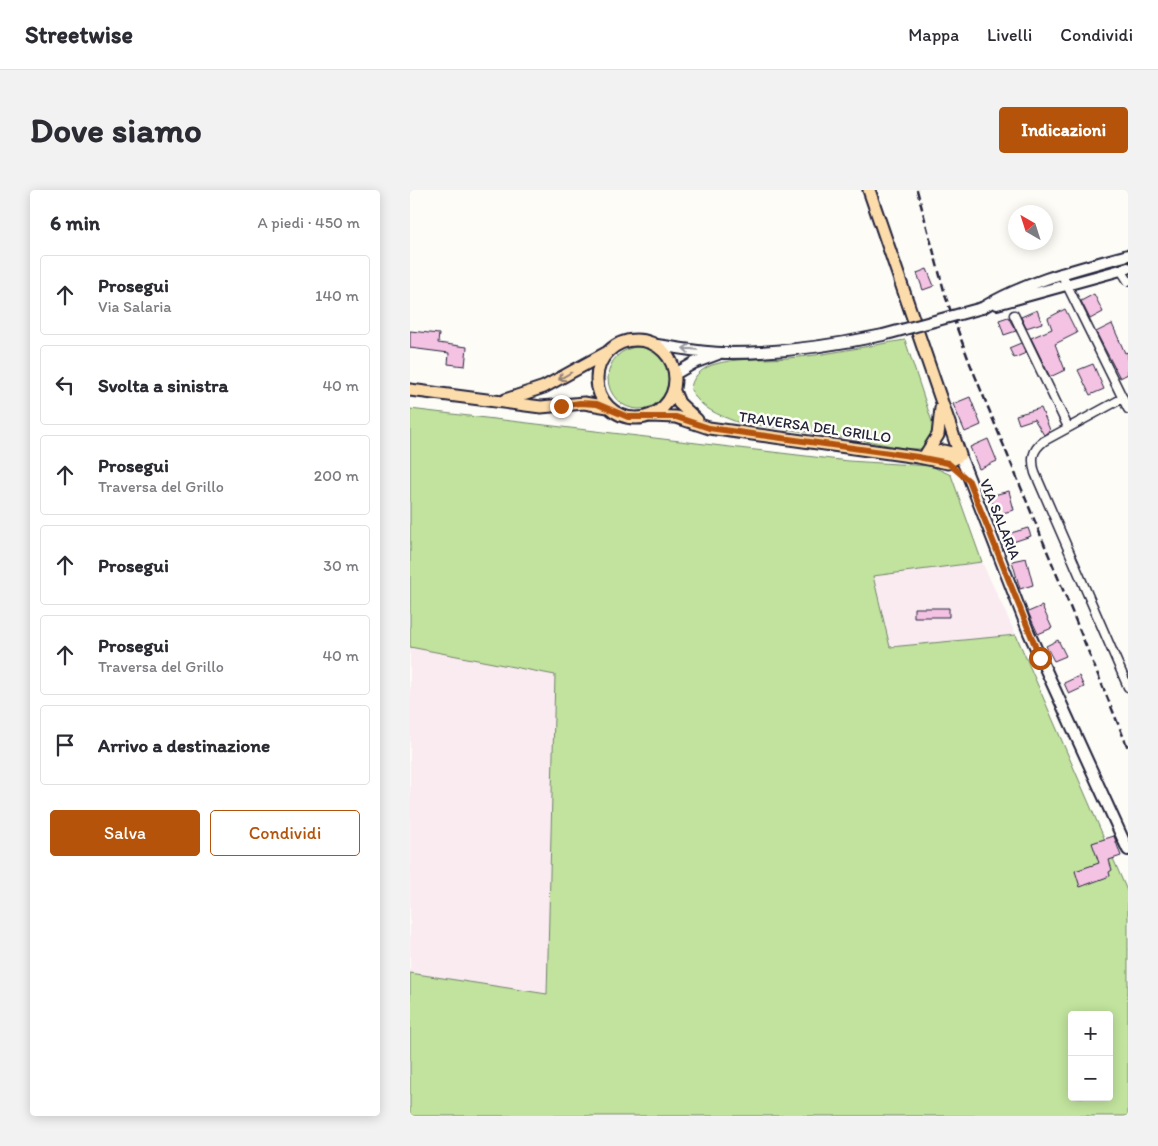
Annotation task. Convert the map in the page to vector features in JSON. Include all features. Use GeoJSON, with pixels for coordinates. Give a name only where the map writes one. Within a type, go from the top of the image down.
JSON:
{"type":"FeatureCollection","features":[{"type":"Feature","properties":{"kind":"main road","name":"VIA SALARIA"},"geometry":{"type":"LineString","coordinates":[[869,190],[969,481],[1029,633],[1128,850]]}},
{"type":"Feature","properties":{"kind":"main road"},"geometry":{"type":"LineString","coordinates":[[982,308],[1019,289],[1061,273],[1128,255]]}},
{"type":"Feature","properties":{"kind":"main road"},"geometry":{"type":"LineString","coordinates":[[498,401],[544,388],[608,352],[618,344],[631,340],[644,340],[657,345],[724,353],[812,348],[883,335],[1125,269]]}},
{"type":"Feature","properties":{"kind":"main road"},"geometry":{"type":"LineString","coordinates":[[410,390],[541,407],[584,403],[608,407],[628,417],[650,416],[660,410],[674,391],[675,374],[672,363],[666,353],[657,345]]}},
{"type":"Feature","properties":{"kind":"main road"},"geometry":{"type":"LineString","coordinates":[[608,352],[601,362],[597,374],[599,392],[608,407]]}},
{"type":"Feature","properties":{"kind":"main road"},"geometry":{"type":"LineString","coordinates":[[675,374],[694,363],[724,353]]}},
{"type":"Feature","properties":{"kind":"main road"},"geometry":{"type":"LineString","coordinates":[[674,391],[684,408],[709,428]]}},
{"type":"Feature","properties":{"kind":"main road"},"geometry":{"type":"LineString","coordinates":[[922,456],[938,435],[941,402]]}},
{"type":"Feature","properties":{"kind":"main road","name":"TRAVERSA DEL GRILLO"},"geometry":{"type":"LineString","coordinates":[[650,416],[676,417],[709,428],[922,456]]}},
{"type":"Feature","properties":{"kind":"main road"},"geometry":{"type":"LineString","coordinates":[[922,456],[944,451],[960,455]]}},
{"type":"Feature","properties":{"kind":"main road"},"geometry":{"type":"LineString","coordinates":[[948,463],[960,455]]}},
{"type":"Feature","properties":{"kind":"main road"},"geometry":{"type":"LineString","coordinates":[[922,456],[948,463],[969,481]]}},
{"type":"Feature","properties":{"kind":"street"},"geometry":{"type":"LineString","coordinates":[[1125,269],[1128,281]]}},
{"type":"Feature","properties":{"kind":"street"},"geometry":{"type":"LineString","coordinates":[[1061,273],[1128,408]]}},
{"type":"Feature","properties":{"kind":"street"},"geometry":{"type":"LineString","coordinates":[[1014,315],[1068,427]]}},
{"type":"Feature","properties":{"kind":"street"},"geometry":{"type":"LineString","coordinates":[[1123,398],[1037,446],[1033,455],[1034,468],[1128,687]]}},
{"type":"Feature","properties":{"kind":"shaded area"},"geometry":{"type":"Polygon","coordinates":[[[982,562],[1016,635],[890,647],[873,575],[982,562]]]}},
{"type":"Feature","properties":{"kind":"shaded area"},"geometry":{"type":"Polygon","coordinates":[[[410,647],[555,674],[547,995],[410,973],[410,647]]]}},
{"type":"Feature","properties":{"kind":"green space"},"geometry":{"type":"Polygon","coordinates":[[[905,340],[936,434],[920,449],[908,449],[855,439],[737,422],[716,414],[704,406],[691,390],[695,378],[701,372],[721,362],[803,357],[905,340]]]}},
{"type":"Feature","properties":{"kind":"green space"},"geometry":{"type":"Polygon","coordinates":[[[639,347],[651,349],[661,356],[668,366],[670,378],[668,390],[661,400],[651,407],[639,409],[627,407],[617,400],[610,390],[608,378],[610,366],[617,356],[627,349],[639,347]]]}},
{"type":"Feature","properties":{"kind":"green space"},"geometry":{"type":"Polygon","coordinates":[[[410,409],[848,461],[931,466],[951,475],[982,562],[873,576],[890,647],[1016,635],[1128,893],[1128,1116],[410,1116],[410,973],[547,994],[555,675],[410,647],[410,409]]]}},
{"type":"Feature","properties":{"kind":"building"},"geometry":{"type":"Polygon","coordinates":[[[927,269],[934,286],[923,290],[917,273],[927,269]]]}},
{"type":"Feature","properties":{"kind":"building"},"geometry":{"type":"Polygon","coordinates":[[[1094,294],[1103,312],[1090,319],[1081,301],[1094,294]]]}},
{"type":"Feature","properties":{"kind":"building"},"geometry":{"type":"Polygon","coordinates":[[[1065,309],[1077,333],[1055,344],[1065,370],[1050,377],[1031,338],[1052,329],[1048,318],[1065,309]]]}},
{"type":"Feature","properties":{"kind":"building"},"geometry":{"type":"Polygon","coordinates":[[[1037,310],[1042,323],[1026,328],[1021,317],[1037,310]]]}},
{"type":"Feature","properties":{"kind":"building"},"geometry":{"type":"Polygon","coordinates":[[[1008,317],[1016,331],[1004,335],[999,320],[1008,317]]]}},
{"type":"Feature","properties":{"kind":"building"},"geometry":{"type":"Polygon","coordinates":[[[1112,324],[1125,353],[1128,352],[1128,374],[1120,378],[1096,332],[1112,324]]]}},
{"type":"Feature","properties":{"kind":"building"},"geometry":{"type":"Polygon","coordinates":[[[410,331],[439,334],[438,343],[467,347],[465,366],[448,364],[449,353],[410,348],[410,331]]]}},
{"type":"Feature","properties":{"kind":"building"},"geometry":{"type":"Polygon","coordinates":[[[1021,343],[1026,353],[1014,358],[1009,348],[1021,343]]]}},
{"type":"Feature","properties":{"kind":"building"},"geometry":{"type":"Polygon","coordinates":[[[1093,364],[1104,389],[1090,395],[1078,370],[1093,364]]]}},
{"type":"Feature","properties":{"kind":"building"},"geometry":{"type":"Polygon","coordinates":[[[970,397],[981,425],[965,432],[953,404],[970,397]]]}},
{"type":"Feature","properties":{"kind":"building"},"geometry":{"type":"Polygon","coordinates":[[[1041,408],[1050,430],[1044,435],[1034,419],[1019,424],[1016,415],[1041,408]]]}},
{"type":"Feature","properties":{"kind":"building"},"geometry":{"type":"Polygon","coordinates":[[[988,439],[997,461],[979,469],[970,447],[988,439]]]}},
{"type":"Feature","properties":{"kind":"building"},"geometry":{"type":"Polygon","coordinates":[[[1009,491],[1014,510],[995,515],[990,496],[1009,491]]]}},
{"type":"Feature","properties":{"kind":"building"},"geometry":{"type":"Polygon","coordinates":[[[1028,528],[1031,536],[1007,544],[1004,535],[1028,528]]]}},
{"type":"Feature","properties":{"kind":"building"},"geometry":{"type":"Polygon","coordinates":[[[1026,558],[1033,585],[1020,589],[1012,561],[1026,558]]]}},
{"type":"Feature","properties":{"kind":"building"},"geometry":{"type":"Polygon","coordinates":[[[1042,606],[1052,628],[1038,634],[1028,612],[1042,606]]]}},
{"type":"Feature","properties":{"kind":"building"},"geometry":{"type":"Polygon","coordinates":[[[914,608],[949,608],[949,617],[914,617],[914,608]]]}},
{"type":"Feature","properties":{"kind":"building"},"geometry":{"type":"Polygon","coordinates":[[[1058,640],[1066,656],[1054,661],[1046,646],[1058,640]]]}},
{"type":"Feature","properties":{"kind":"building"},"geometry":{"type":"Polygon","coordinates":[[[1079,676],[1084,687],[1069,694],[1064,683],[1079,676]]]}},
{"type":"Feature","properties":{"kind":"building"},"geometry":{"type":"Polygon","coordinates":[[[1114,836],[1121,856],[1109,860],[1112,870],[1109,872],[1110,876],[1080,887],[1075,871],[1099,863],[1092,843],[1114,836]]]}},
{"type":"Feature","properties":{"kind":"railway"},"geometry":{"type":"LineString","coordinates":[[917,190],[946,298],[969,361],[1128,748]]}},
{"type":"Feature","properties":{"kind":"route"},"geometry":{"type":"LineString","coordinates":[[561,406],[580,403],[597,404],[628,417],[668,416],[684,418],[709,428],[918,457],[948,463],[959,470],[969,481],[1040,658]]}}]}
